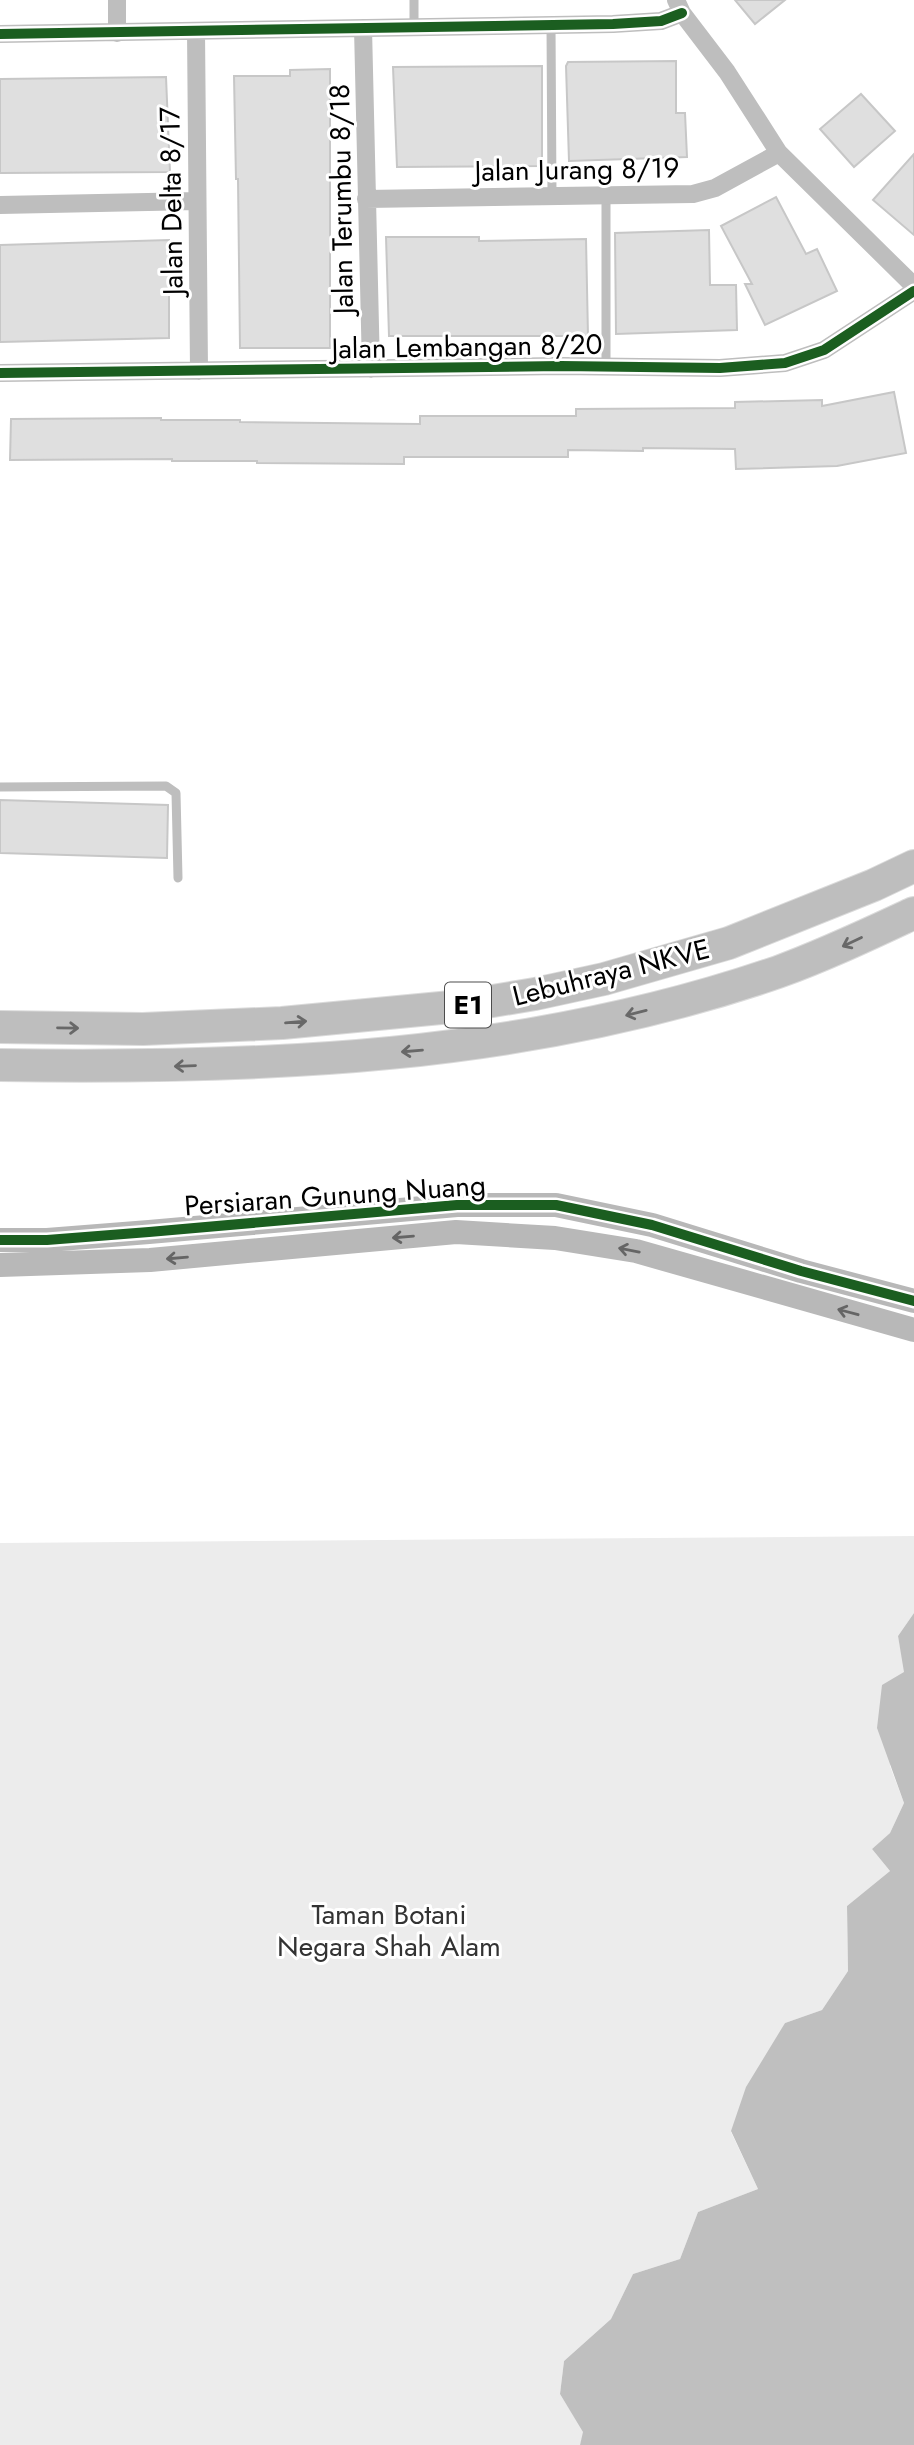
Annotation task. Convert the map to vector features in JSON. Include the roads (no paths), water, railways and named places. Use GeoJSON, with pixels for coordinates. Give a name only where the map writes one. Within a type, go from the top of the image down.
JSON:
{"type":"FeatureCollection","features":[{"type":"Feature","properties":{"kind":"highway"},"geometry":{"type":"LineString","coordinates":[[729,943],[914,842]]}},
{"type":"Feature","properties":{"kind":"highway","name":"Lebuhraya NKVE"},"geometry":{"type":"LineString","coordinates":[[0,1027],[143,1029],[282,1023],[448,1007],[535,994],[604,979],[729,943],[874,885],[914,866]]}},
{"type":"Feature","properties":{"kind":"highway","name":"Lebuhraya NKVE"},"geometry":{"type":"LineString","coordinates":[[0,1066],[143,1067],[286,1062],[473,1045],[597,1022],[699,997],[844,947],[914,913]]}},
{"type":"Feature","properties":{"kind":"street"},"geometry":{"type":"LineString","coordinates":[[117,0],[117,33]]}},
{"type":"Feature","properties":{"kind":"street"},"geometry":{"type":"LineString","coordinates":[[0,34],[613,24],[661,21],[679,6],[727,72],[779,153],[914,289]]}},
{"type":"Feature","properties":{"kind":"street","name":"Jalan Terumbu 8/18"},"geometry":{"type":"LineString","coordinates":[[363,28],[371,369]]}},
{"type":"Feature","properties":{"kind":"street","name":"Jalan Delta 8/17"},"geometry":{"type":"LineString","coordinates":[[196,31],[199,371]]}},
{"type":"Feature","properties":{"kind":"street","name":"Jalan Jurang 8/19"},"geometry":{"type":"LineString","coordinates":[[366,199],[693,194],[715,188],[779,153]]}},
{"type":"Feature","properties":{"kind":"street"},"geometry":{"type":"LineString","coordinates":[[0,205],[197,201]]}},
{"type":"Feature","properties":{"kind":"street","name":"Jalan Lembangan 8/20"},"geometry":{"type":"LineString","coordinates":[[0,373],[720,368],[785,363],[824,350],[914,289]]}},
{"type":"Feature","properties":{"kind":"street","name":"Persiaran Gunung Nuang"},"geometry":{"type":"LineString","coordinates":[[0,1240],[47,1240],[457,1205],[556,1205],[652,1225],[801,1271],[914,1301]]}},
{"type":"Feature","properties":{"kind":"street","name":"Persiaran Gunung Nuang"},"geometry":{"type":"LineString","coordinates":[[0,1265],[150,1260],[456,1232],[555,1238],[636,1251],[914,1330]]}},
{"type":"Feature","properties":{"kind":"lane"},"geometry":{"type":"LineString","coordinates":[[414,0],[414,27]]}},
{"type":"Feature","properties":{"kind":"lane"},"geometry":{"type":"LineString","coordinates":[[551,25],[552,196]]}},
{"type":"Feature","properties":{"kind":"lane"},"geometry":{"type":"LineString","coordinates":[[606,195],[606,367]]}},
{"type":"Feature","properties":{"kind":"lane"},"geometry":{"type":"LineString","coordinates":[[0,787],[166,786],[176,793],[178,878]]}},
{"type":"Feature","properties":{"kind":"park label","name":"Taman Botani Negara Shah Alam"},"geometry":{"type":"Point","coordinates":[389,1930]}}]}
